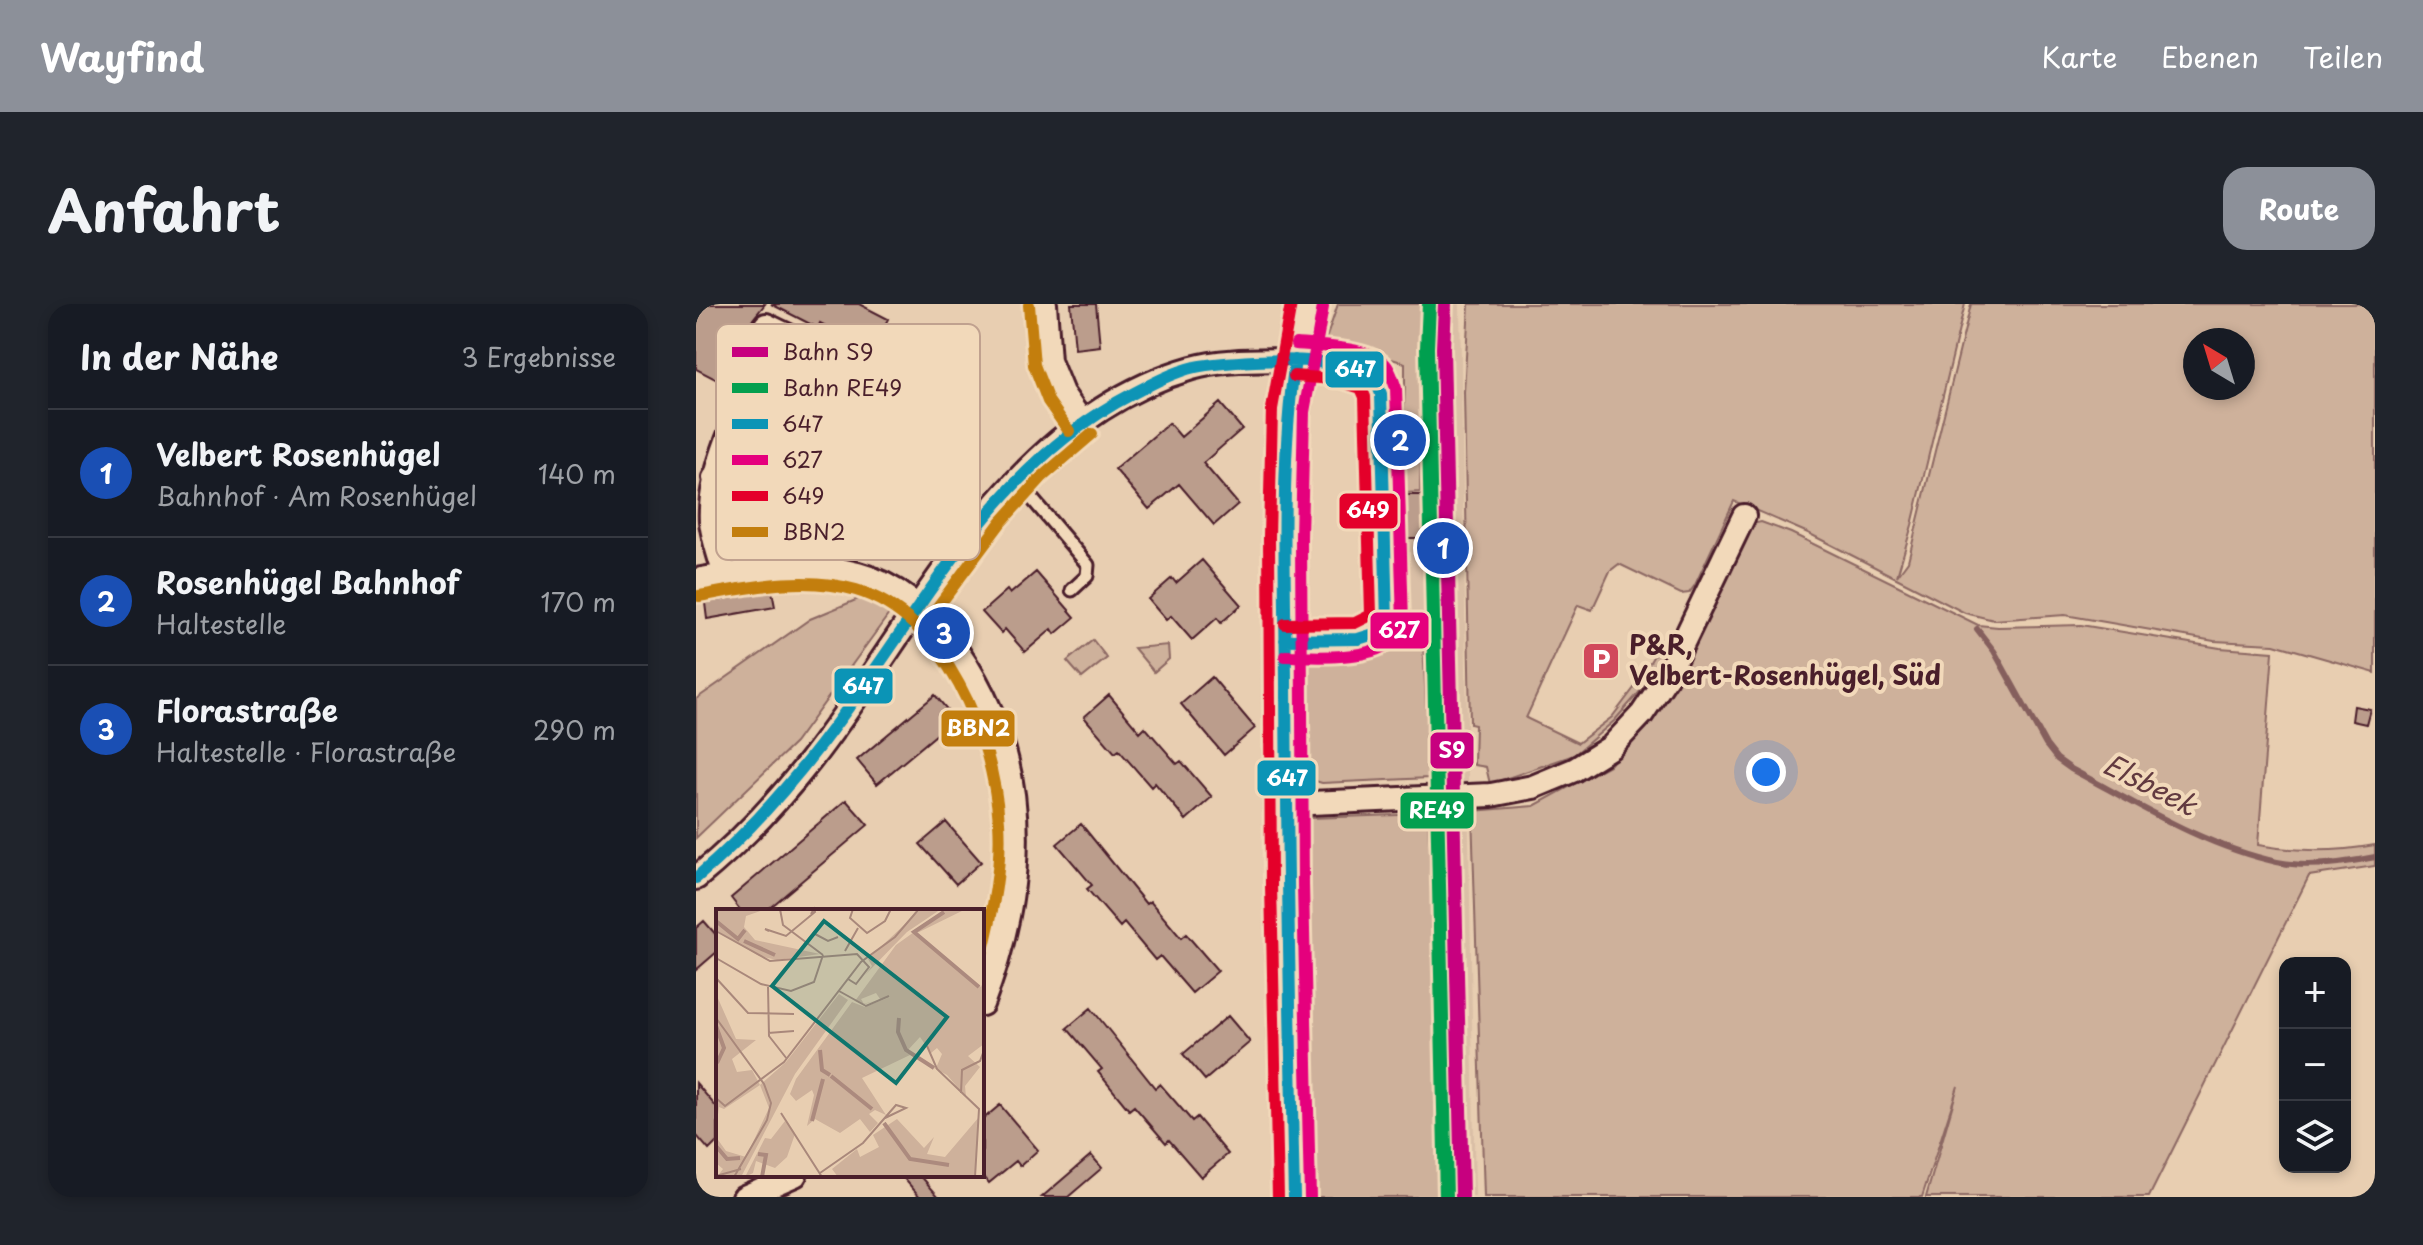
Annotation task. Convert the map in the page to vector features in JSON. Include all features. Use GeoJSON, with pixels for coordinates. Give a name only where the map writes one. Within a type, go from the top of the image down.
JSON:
{"type":"FeatureCollection","features":[{"type":"Feature","properties":{"kind":"street"},"geometry":{"type":"LineString","coordinates":[[1045,304],[1049,361],[1062,393],[1082,422]]}},
{"type":"Feature","properties":{"kind":"street"},"geometry":{"type":"LineString","coordinates":[[1294,1197],[1285,640],[1288,411],[1307,304]]}},
{"type":"Feature","properties":{"kind":"street"},"geometry":{"type":"LineString","coordinates":[[980,524],[1017,481],[1082,422],[1137,390],[1193,368],[1295,360]]}},
{"type":"Feature","properties":{"kind":"street"},"geometry":{"type":"LineString","coordinates":[[716,473],[711,522],[716,541]]}},
{"type":"Feature","properties":{"kind":"street"},"geometry":{"type":"LineString","coordinates":[[1288,804],[1491,795],[1533,787],[1574,770],[1611,747],[1642,714],[1666,678],[1744,516]]}},
{"type":"Feature","properties":{"kind":"street"},"geometry":{"type":"LineString","coordinates":[[721,560],[725,575]]}},
{"type":"Feature","properties":{"kind":"street"},"geometry":{"type":"LineString","coordinates":[[696,878],[764,816],[811,759],[953,560]]}},
{"type":"Feature","properties":{"kind":"street"},"geometry":{"type":"LineString","coordinates":[[696,580],[780,567],[820,566],[860,574],[890,586],[918,606],[944,633],[978,682],[1002,739],[1012,786],[1016,838],[1014,887],[1007,928],[984,998]]}},
{"type":"Feature","properties":{"kind":"street"},"geometry":{"type":"LineString","coordinates":[[744,1197],[790,1177]]}},
{"type":"Feature","properties":{"kind":"lane"},"geometry":{"type":"LineString","coordinates":[[1285,640],[1358,639],[1374,634],[1387,622],[1381,394],[1374,376],[1352,366],[1340,362],[1295,360]]}},
{"type":"Feature","properties":{"kind":"lane"},"geometry":{"type":"LineString","coordinates":[[1017,481],[1088,565],[1087,576],[1072,590]]}},
{"type":"Feature","properties":{"kind":"shaded area"},"geometry":{"type":"Polygon","coordinates":[[[1338,304],[1420,304],[1420,492],[1405,493],[1405,363],[1326,339],[1338,304]]]}},
{"type":"Feature","properties":{"kind":"shaded area"},"geometry":{"type":"Polygon","coordinates":[[[1420,304],[1460,304],[1475,1197],[1441,1197],[1428,814],[1429,754],[1422,619],[1406,619],[1405,493],[1420,492],[1420,304]]]}},
{"type":"Feature","properties":{"kind":"shaded area"},"geometry":{"type":"Polygon","coordinates":[[[1469,304],[1965,304],[1897,576],[1908,561],[1971,304],[2375,304],[2375,673],[2274,644],[2214,641],[2065,615],[1994,620],[1965,613],[1808,533],[1734,501],[1689,593],[1681,594],[1619,564],[1610,571],[1592,610],[1578,605],[1526,718],[1578,743],[1612,717],[1637,684],[1664,638],[1671,642],[1644,687],[1614,721],[1574,755],[1490,784],[1486,767],[1474,765],[1475,725],[1470,724],[1464,392],[1469,304]]]}},
{"type":"Feature","properties":{"kind":"shaded area"},"geometry":{"type":"Polygon","coordinates":[[[1761,522],[1791,533],[1978,625],[2081,625],[2220,648],[2273,652],[2258,845],[2316,850],[2375,845],[2375,866],[2309,876],[2149,1197],[1926,1197],[1958,1086],[1922,1197],[1484,1197],[1472,811],[1534,806],[1611,764],[1685,662],[1752,524],[1761,522]]]}},
{"type":"Feature","properties":{"kind":"shaded area"},"geometry":{"type":"Polygon","coordinates":[[[868,595],[889,614],[795,743],[696,838],[696,699],[810,619],[868,595]]]}},
{"type":"Feature","properties":{"kind":"shaded area"},"geometry":{"type":"Polygon","coordinates":[[[1406,619],[1422,619],[1429,778],[1322,783],[1309,779],[1308,651],[1385,641],[1406,619]]]}},
{"type":"Feature","properties":{"kind":"shaded area"},"geometry":{"type":"Polygon","coordinates":[[[1093,640],[1107,658],[1082,678],[1067,661],[1093,640]]]}},
{"type":"Feature","properties":{"kind":"shaded area"},"geometry":{"type":"Polygon","coordinates":[[[1168,645],[1169,659],[1154,672],[1134,648],[1168,645]]]}},
{"type":"Feature","properties":{"kind":"shaded area"},"geometry":{"type":"Polygon","coordinates":[[[1428,814],[1441,1197],[1313,1197],[1306,972],[1310,818],[1428,814]]]}},
{"type":"Feature","properties":{"kind":"building"},"geometry":{"type":"Polygon","coordinates":[[[696,304],[765,304],[751,324],[716,324],[716,379],[696,369],[696,304]]]}},
{"type":"Feature","properties":{"kind":"building"},"geometry":{"type":"Polygon","coordinates":[[[771,304],[859,304],[888,319],[885,324],[810,324],[771,304]]]}},
{"type":"Feature","properties":{"kind":"building"},"geometry":{"type":"Polygon","coordinates":[[[1071,304],[1096,304],[1100,346],[1075,349],[1071,304]]]}},
{"type":"Feature","properties":{"kind":"building"},"geometry":{"type":"Polygon","coordinates":[[[1220,403],[1242,429],[1203,463],[1238,504],[1214,525],[1179,484],[1149,509],[1115,469],[1169,423],[1181,437],[1220,403]]]}},
{"type":"Feature","properties":{"kind":"building"},"geometry":{"type":"Polygon","coordinates":[[[1406,495],[1422,495],[1422,538],[1407,538],[1406,495]]]}},
{"type":"Feature","properties":{"kind":"building"},"geometry":{"type":"Polygon","coordinates":[[[1202,560],[1241,605],[1221,623],[1217,618],[1192,640],[1171,616],[1166,620],[1148,599],[1172,578],[1176,583],[1202,560]]]}},
{"type":"Feature","properties":{"kind":"building"},"geometry":{"type":"Polygon","coordinates":[[[1036,572],[1075,617],[1055,634],[1052,629],[1025,652],[1005,629],[1001,633],[982,612],[1007,590],[1010,594],[1036,572]]]}},
{"type":"Feature","properties":{"kind":"building"},"geometry":{"type":"Polygon","coordinates":[[[772,591],[775,607],[707,619],[705,603],[772,591]]]}},
{"type":"Feature","properties":{"kind":"building"},"geometry":{"type":"Polygon","coordinates":[[[1212,677],[1255,728],[1224,755],[1181,704],[1212,677]]]}},
{"type":"Feature","properties":{"kind":"building"},"geometry":{"type":"Polygon","coordinates":[[[935,695],[955,719],[877,784],[857,760],[935,695]]]}},
{"type":"Feature","properties":{"kind":"building"},"geometry":{"type":"Polygon","coordinates":[[[1109,695],[1140,732],[1145,727],[1177,764],[1181,761],[1212,797],[1186,820],[1155,783],[1151,787],[1119,750],[1115,753],[1084,717],[1109,695]]]}},
{"type":"Feature","properties":{"kind":"building"},"geometry":{"type":"Polygon","coordinates":[[[2354,706],[2370,709],[2366,724],[2352,721],[2354,706]]]}},
{"type":"Feature","properties":{"kind":"building"},"geometry":{"type":"Polygon","coordinates":[[[846,800],[868,825],[768,909],[739,909],[731,898],[846,800]]]}},
{"type":"Feature","properties":{"kind":"building"},"geometry":{"type":"Polygon","coordinates":[[[946,822],[981,862],[956,884],[920,844],[946,822]]]}},
{"type":"Feature","properties":{"kind":"building"},"geometry":{"type":"Polygon","coordinates":[[[1081,824],[1146,904],[1150,901],[1181,938],[1186,934],[1218,971],[1192,993],[1160,956],[1155,960],[1124,923],[1120,927],[1087,889],[1092,885],[1057,844],[1081,824]]]}},
{"type":"Feature","properties":{"kind":"building"},"geometry":{"type":"Polygon","coordinates":[[[704,921],[716,935],[716,953],[696,970],[696,928],[704,921]]]}},
{"type":"Feature","properties":{"kind":"building"},"geometry":{"type":"Polygon","coordinates":[[[1091,1008],[1155,1088],[1160,1084],[1192,1121],[1197,1117],[1228,1154],[1201,1177],[1134,1106],[1129,1110],[1098,1072],[1102,1069],[1067,1028],[1091,1008]]]}},
{"type":"Feature","properties":{"kind":"building"},"geometry":{"type":"Polygon","coordinates":[[[1228,1016],[1250,1042],[1205,1080],[1183,1054],[1228,1016]]]}},
{"type":"Feature","properties":{"kind":"building"},"geometry":{"type":"Polygon","coordinates":[[[696,1083],[716,1107],[716,1143],[709,1150],[696,1135],[696,1083]]]}},
{"type":"Feature","properties":{"kind":"building"},"geometry":{"type":"Polygon","coordinates":[[[1000,1105],[1038,1150],[1020,1166],[1016,1161],[989,1183],[984,1177],[984,1118],[1000,1105]]]}},
{"type":"Feature","properties":{"kind":"building"},"geometry":{"type":"Polygon","coordinates":[[[1091,1155],[1102,1168],[1068,1197],[1042,1197],[1091,1155]]]}},
{"type":"Feature","properties":{"kind":"building"},"geometry":{"type":"Polygon","coordinates":[[[903,1177],[922,1177],[939,1197],[920,1197],[903,1177]]]}},
{"type":"Feature","properties":{"kind":"waterway","name":"Elsbeek"},"geometry":{"type":"LineString","coordinates":[[1977,629],[1994,651],[2046,745],[2057,759],[2071,769],[2171,823],[2250,855],[2300,865],[2375,857]]}},
{"type":"Feature","properties":{"kind":"rail line","name":"RE49"},"geometry":{"type":"LineString","coordinates":[[1429,304],[1427,348],[1446,1197]]}},
{"type":"Feature","properties":{"kind":"rail line","name":"S9"},"geometry":{"type":"LineString","coordinates":[[1445,304],[1443,348],[1462,1197]]}},
{"type":"Feature","properties":{"kind":"transit line","name":"649"},"geometry":{"type":"LineString","coordinates":[[1278,1197],[1271,885],[1269,537],[1272,409],[1291,304]]}},
{"type":"Feature","properties":{"kind":"transit line","name":"BBN2"},"geometry":{"type":"LineString","coordinates":[[1029,305],[1034,365],[1048,401],[1069,431]]}},
{"type":"Feature","properties":{"kind":"transit line","name":"627"},"geometry":{"type":"LineString","coordinates":[[1310,1197],[1303,885],[1301,537],[1304,412],[1323,307]]}},
{"type":"Feature","properties":{"kind":"transit line","name":"627"},"geometry":{"type":"LineString","coordinates":[[1285,656],[1334,657],[1369,652],[1384,646],[1396,636],[1403,623],[1396,388],[1392,376],[1385,364],[1367,354],[1343,348],[1296,344]]}},
{"type":"Feature","properties":{"kind":"transit line","name":"647"},"geometry":{"type":"LineString","coordinates":[[980,524],[1044,456],[1086,422],[1171,375],[1210,365],[1286,360],[1330,364],[1374,376],[1381,394],[1387,622],[1374,634],[1358,639],[1285,640]]}},
{"type":"Feature","properties":{"kind":"transit line","name":"647"},"geometry":{"type":"LineString","coordinates":[[1294,1197],[1284,520],[1287,440],[1295,360]]}},
{"type":"Feature","properties":{"kind":"transit line","name":"649"},"geometry":{"type":"LineString","coordinates":[[1285,624],[1355,623],[1371,615],[1365,397],[1361,388],[1333,379],[1294,376]]}},
{"type":"Feature","properties":{"kind":"transit line","name":"BBN2"},"geometry":{"type":"LineString","coordinates":[[980,550],[1042,477],[1092,434]]}},
{"type":"Feature","properties":{"kind":"transit line","name":"647"},"geometry":{"type":"LineString","coordinates":[[696,878],[757,820],[811,757],[952,560]]}},
{"type":"Feature","properties":{"kind":"transit line","name":"BBN2"},"geometry":{"type":"LineString","coordinates":[[931,616],[973,560]]}},
{"type":"Feature","properties":{"kind":"transit line","name":"BBN2"},"geometry":{"type":"LineString","coordinates":[[699,596],[797,583],[856,590],[888,604],[915,626],[939,653],[959,684],[975,718],[995,789],[999,822],[998,872],[984,945]]}},
{"type":"Feature","properties":{"kind":"place","name":"Rosenhügel Bahnhof"},"geometry":{"type":"Point","coordinates":[1400,440]}},
{"type":"Feature","properties":{"kind":"place","name":"Velbert Rosenhügel"},"geometry":{"type":"Point","coordinates":[1443,548]}},
{"type":"Feature","properties":{"kind":"place","name":"Florastraße"},"geometry":{"type":"Point","coordinates":[944,633]}},
{"type":"Feature","properties":{"kind":"place","name":"P&R, Velbert-Rosenhügel, Süd"},"geometry":{"type":"Point","coordinates":[1601,661]}}]}
